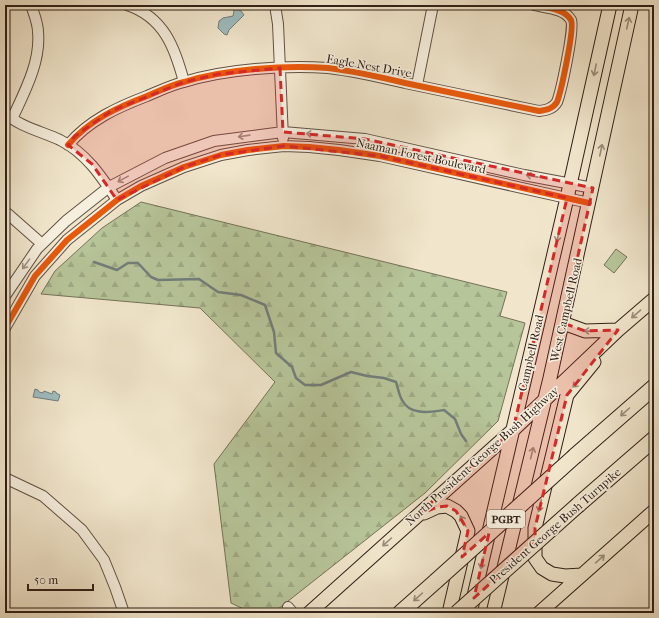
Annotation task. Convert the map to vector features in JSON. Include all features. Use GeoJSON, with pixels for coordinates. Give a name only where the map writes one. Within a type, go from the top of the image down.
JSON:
{"type":"FeatureCollection","features":[{"type":"Feature","properties":{"kind":"highway","name":"PGBT"},"geometry":{"type":"LineString","coordinates":[[400,613],[654,387]]}},
{"type":"Feature","properties":{"kind":"highway","name":"President George Bush Turnpike"},"geometry":{"type":"LineString","coordinates":[[457,613],[654,439]]}},
{"type":"Feature","properties":{"kind":"main road","name":"West Campbell Road"},"geometry":{"type":"LineString","coordinates":[[543,300],[610,5]]}},
{"type":"Feature","properties":{"kind":"main road","name":"West Campbell Road"},"geometry":{"type":"LineString","coordinates":[[493,613],[563,323],[632,5]]}},
{"type":"Feature","properties":{"kind":"main road","name":"North President George Bush Highway"},"geometry":{"type":"LineString","coordinates":[[309,613],[513,430],[618,330],[654,299]]}},
{"type":"Feature","properties":{"kind":"main road","name":"Campbell Road"},"geometry":{"type":"LineString","coordinates":[[513,430],[543,300]]}},
{"type":"Feature","properties":{"kind":"main road"},"geometry":{"type":"LineString","coordinates":[[563,323],[585,331],[618,330]]}},
{"type":"Feature","properties":{"kind":"main road"},"geometry":{"type":"LineString","coordinates":[[582,574],[565,576],[552,574],[542,568],[536,558],[535,528],[567,395],[582,378],[618,330]]}},
{"type":"Feature","properties":{"kind":"main road"},"geometry":{"type":"LineString","coordinates":[[470,613],[513,430]]}},
{"type":"Feature","properties":{"kind":"main road"},"geometry":{"type":"LineString","coordinates":[[416,516],[436,507],[447,506],[461,516],[468,531],[449,613]]}},
{"type":"Feature","properties":{"kind":"main road"},"geometry":{"type":"LineString","coordinates":[[539,613],[654,511]]}},
{"type":"Feature","properties":{"kind":"street"},"geometry":{"type":"LineString","coordinates":[[31,5],[38,31],[36,60],[24,94],[8,116],[51,136],[81,153],[92,164],[117,200]]}},
{"type":"Feature","properties":{"kind":"street"},"geometry":{"type":"LineString","coordinates":[[127,5],[153,19],[166,34],[173,46],[184,82]]}},
{"type":"Feature","properties":{"kind":"street"},"geometry":{"type":"LineString","coordinates":[[275,5],[278,24],[284,146]]}},
{"type":"Feature","properties":{"kind":"street"},"geometry":{"type":"LineString","coordinates":[[417,85],[433,5]]}},
{"type":"Feature","properties":{"kind":"street","name":"Eagle Nest Drive"},"geometry":{"type":"LineString","coordinates":[[68,145],[75,136],[111,111],[184,82],[218,74],[280,68],[328,68],[539,111],[551,108],[557,102],[572,31],[572,21],[567,14],[534,5]]}},
{"type":"Feature","properties":{"kind":"street","name":"Naaman Forest Boulevard"},"geometry":{"type":"LineString","coordinates":[[5,296],[37,248],[66,221],[109,187],[165,158],[214,141],[283,132],[365,139],[473,162],[524,175],[592,188]]}},
{"type":"Feature","properties":{"kind":"street","name":"Naaman Forest Boulevard"},"geometry":{"type":"LineString","coordinates":[[5,328],[35,276],[67,240],[117,200],[141,186],[184,167],[221,155],[284,146],[309,147],[388,158],[589,203]]}},
{"type":"Feature","properties":{"kind":"street"},"geometry":{"type":"LineString","coordinates":[[388,158],[391,155],[424,152]]}},
{"type":"Feature","properties":{"kind":"street"},"geometry":{"type":"LineString","coordinates":[[5,214],[8,214],[42,244]]}},
{"type":"Feature","properties":{"kind":"street"},"geometry":{"type":"LineString","coordinates":[[5,478],[43,496],[82,530],[104,560],[124,613]]}},
{"type":"Feature","properties":{"kind":"highlighted area"},"geometry":{"type":"Polygon","coordinates":[[[280,68],[283,132],[365,139],[593,188],[563,323],[585,331],[618,330],[567,395],[535,528],[535,543],[474,598],[489,533],[462,557],[468,531],[456,511],[447,506],[437,507],[416,516],[513,430],[567,198],[380,156],[284,146],[221,155],[184,167],[117,200],[92,164],[68,145],[75,136],[111,111],[184,82],[218,74],[280,68]]]}},
{"type":"Feature","properties":{"kind":"green space"},"geometry":{"type":"Polygon","coordinates":[[[141,202],[507,292],[500,316],[525,323],[498,421],[425,493],[273,613],[252,613],[231,603],[214,464],[275,382],[200,308],[41,294],[55,271],[102,228],[141,202]]]}},
{"type":"Feature","properties":{"kind":"green space"},"geometry":{"type":"Polygon","coordinates":[[[616,249],[627,257],[614,273],[604,265],[616,249]]]}},
{"type":"Feature","properties":{"kind":"water"},"geometry":{"type":"Polygon","coordinates":[[[235,8],[241,11],[244,15],[229,30],[227,35],[224,34],[218,28],[219,21],[223,18],[233,16],[233,9],[235,8]]]}},
{"type":"Feature","properties":{"kind":"water"},"geometry":{"type":"Polygon","coordinates":[[[35,389],[43,393],[44,391],[52,394],[53,391],[56,392],[60,395],[58,401],[33,397],[35,389]]]}},
{"type":"Feature","properties":{"kind":"waterway"},"geometry":{"type":"LineString","coordinates":[[94,262],[117,270],[128,263],[138,263],[151,277],[158,280],[199,279],[218,292],[241,295],[265,305],[274,332],[276,353],[292,367],[296,378],[305,385],[321,385],[351,372],[384,378],[396,382],[402,400],[410,409],[421,412],[444,410],[455,419],[461,434],[466,441]]}},
{"type":"Feature","properties":{"kind":"cycle path"},"geometry":{"type":"LineString","coordinates":[[68,145],[85,128],[104,115],[165,88],[179,83],[218,74],[255,69],[293,67],[338,69],[539,111],[547,110],[557,102],[559,96],[567,60],[572,25],[571,20],[564,13],[554,9],[534,5]]}},
{"type":"Feature","properties":{"kind":"cycle path"},"geometry":{"type":"LineString","coordinates":[[5,328],[35,276],[67,240],[117,200],[141,186],[184,167],[221,155],[284,146],[339,150],[380,156],[589,203]]}}]}
